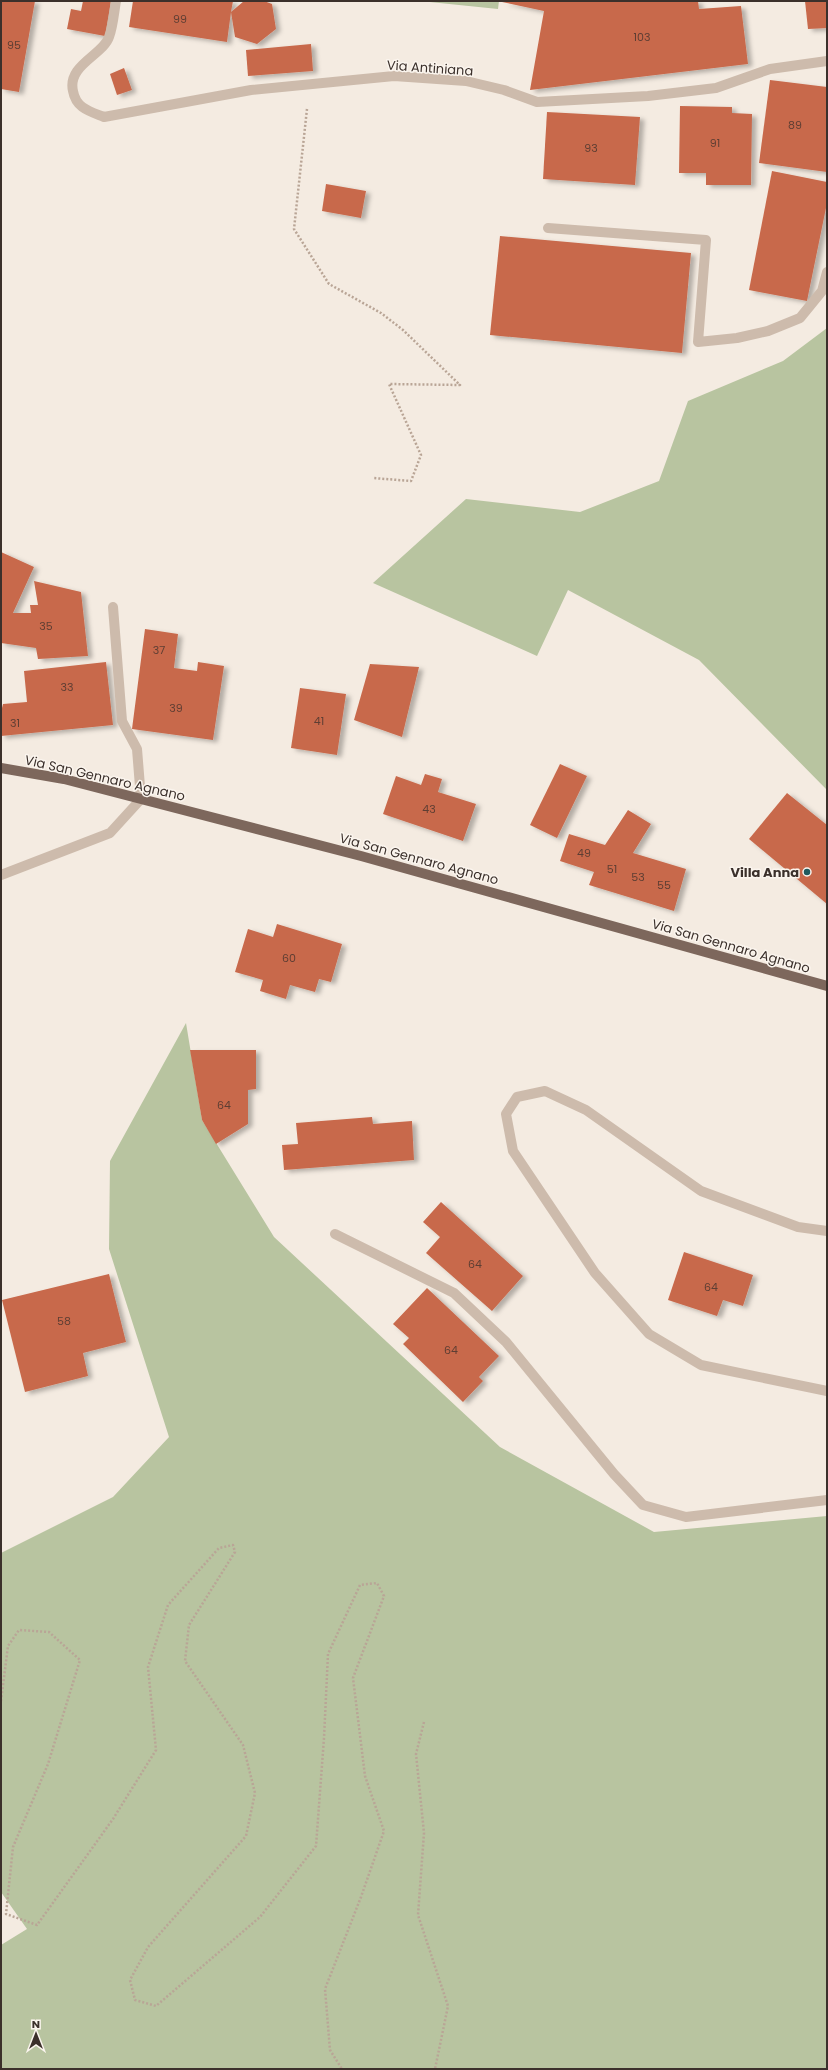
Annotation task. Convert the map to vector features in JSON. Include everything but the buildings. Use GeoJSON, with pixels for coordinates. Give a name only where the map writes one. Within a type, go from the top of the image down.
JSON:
{"type":"FeatureCollection","features":[{"type":"Feature","properties":{"kind":"main road","name":"Via San Gennaro Agnano"},"geometry":{"type":"LineString","coordinates":[[1,768],[64,779],[361,856],[827,986]]}},
{"type":"Feature","properties":{"kind":"street","name":"Via Antiniana"},"geometry":{"type":"LineString","coordinates":[[116,1],[109,39],[75,73],[72,86],[74,98],[83,109],[104,116],[252,90],[394,76],[466,81],[504,90],[537,102],[648,96],[716,88],[770,69],[827,61]]}},
{"type":"Feature","properties":{"kind":"street"},"geometry":{"type":"LineString","coordinates":[[548,228],[706,240],[698,342],[737,338],[768,331],[800,318],[822,291],[827,272]]}},
{"type":"Feature","properties":{"kind":"street"},"geometry":{"type":"LineString","coordinates":[[1,875],[110,833],[141,799],[137,749],[122,722],[113,607]]}},
{"type":"Feature","properties":{"kind":"street"},"geometry":{"type":"LineString","coordinates":[[827,1231],[798,1227],[701,1191],[586,1110],[545,1091],[517,1097],[506,1114],[514,1151],[595,1273],[649,1334],[701,1365],[827,1391]]}},
{"type":"Feature","properties":{"kind":"street"},"geometry":{"type":"LineString","coordinates":[[335,1234],[454,1293],[506,1342],[614,1474],[643,1505],[686,1517],[827,1500]]}},
{"type":"Feature","properties":{"kind":"path"},"geometry":{"type":"LineString","coordinates":[[311,83],[294,229],[328,284],[381,313],[403,330],[460,385],[390,384],[421,454],[411,481],[373,478]]}},
{"type":"Feature","properties":{"kind":"path"},"geometry":{"type":"LineString","coordinates":[[1,1701],[8,1646],[19,1630],[49,1632],[80,1660],[48,1764],[13,1847],[6,1914],[37,1925],[113,1819],[156,1750],[148,1667],[168,1606],[219,1548],[233,1545],[235,1552],[189,1625],[185,1661],[243,1745],[255,1793],[246,1836],[148,1948],[130,1980],[135,2000],[156,2006],[260,1917],[316,1846],[324,1738],[328,1654],[360,1585],[377,1582],[384,1596],[353,1678],[365,1776],[384,1831],[361,1897],[325,1989],[330,2050],[342,2069]]}},
{"type":"Feature","properties":{"kind":"path"},"geometry":{"type":"LineString","coordinates":[[424,1722],[416,1754],[424,1834],[418,1915],[448,2006],[435,2069]]}},
{"type":"Feature","properties":{"kind":"green space"},"geometry":{"type":"Polygon","coordinates":[[[420,1],[499,1],[498,9],[420,1]]]}},
{"type":"Feature","properties":{"kind":"green space"},"geometry":{"type":"Polygon","coordinates":[[[827,328],[827,790],[699,660],[568,590],[537,656],[373,583],[466,499],[580,512],[659,481],[688,401],[783,361],[827,328]]]}},
{"type":"Feature","properties":{"kind":"green space"},"geometry":{"type":"Polygon","coordinates":[[[186,1023],[202,1120],[274,1237],[500,1447],[654,1532],[827,1516],[827,2069],[1,2069],[1,1945],[27,1929],[1,1892],[1,1553],[113,1497],[169,1437],[109,1249],[110,1161],[186,1023]]]}},
{"type":"Feature","properties":{"kind":"place","name":"Villa Anna"},"geometry":{"type":"Point","coordinates":[807,872]}}]}
